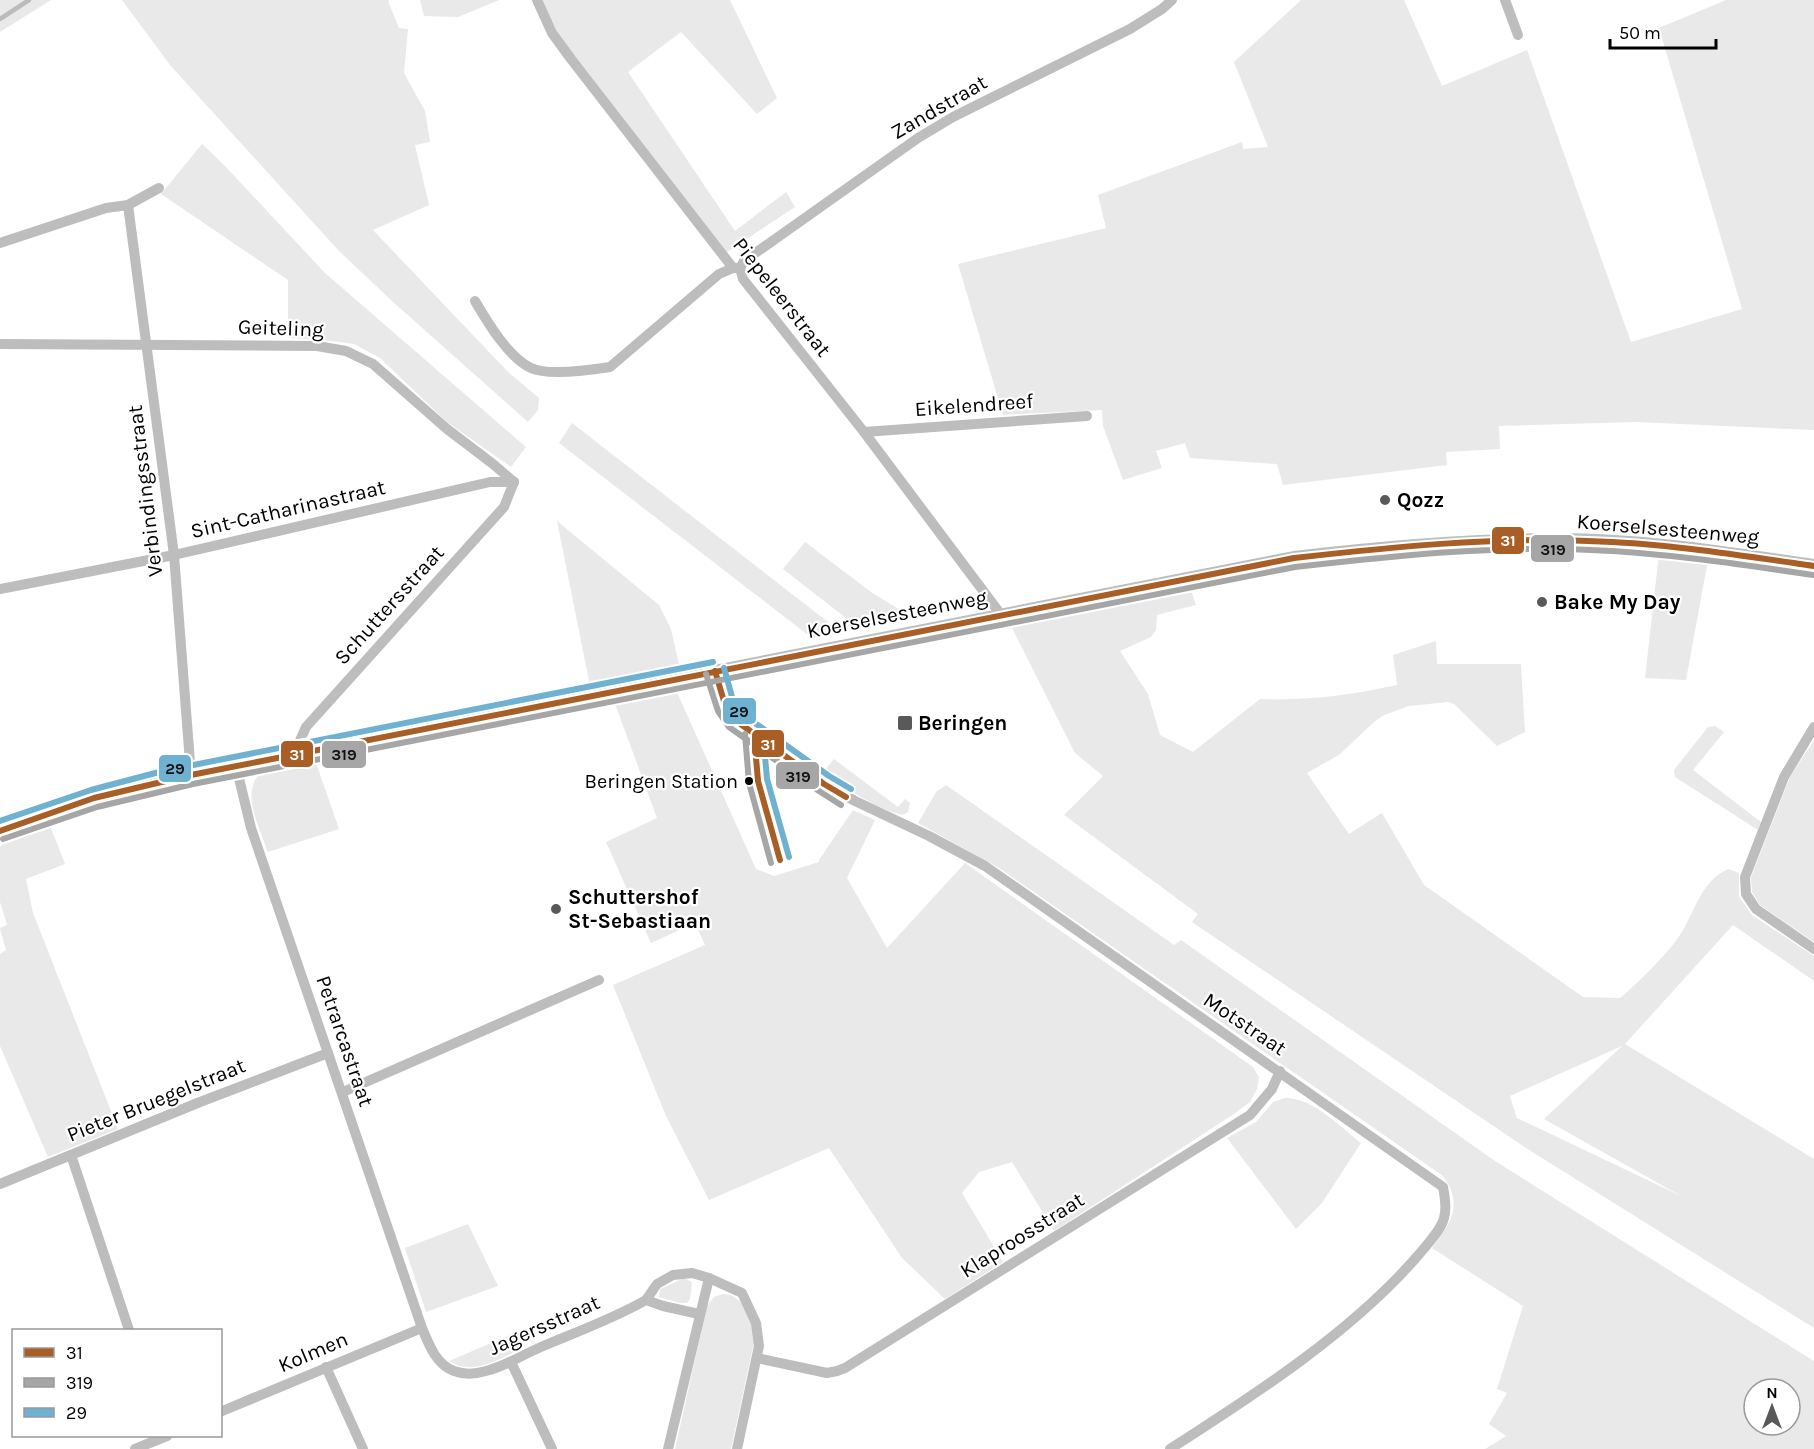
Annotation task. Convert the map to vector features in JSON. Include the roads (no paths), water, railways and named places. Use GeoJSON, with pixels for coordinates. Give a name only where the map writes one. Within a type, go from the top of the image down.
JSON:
{"type":"FeatureCollection","features":[{"type":"Feature","properties":{"kind":"street","name":"Piepeleerstraat"},"geometry":{"type":"LineString","coordinates":[[537,0],[552,33],[864,432],[1002,616]]}},
{"type":"Feature","properties":{"kind":"street","name":"Zandstraat"},"geometry":{"type":"LineString","coordinates":[[476,301],[491,328],[521,361],[533,369],[561,371],[610,367],[719,274],[736,268],[918,138],[953,117],[1130,29],[1172,0]]}},
{"type":"Feature","properties":{"kind":"street"},"geometry":{"type":"LineString","coordinates":[[1505,0],[1518,35]]}},
{"type":"Feature","properties":{"kind":"street"},"geometry":{"type":"LineString","coordinates":[[0,243],[106,208],[128,205],[159,188]]}},
{"type":"Feature","properties":{"kind":"street","name":"Verbindingsstraat"},"geometry":{"type":"LineString","coordinates":[[128,205],[174,555],[191,775]]}},
{"type":"Feature","properties":{"kind":"street","name":"Geiteling"},"geometry":{"type":"LineString","coordinates":[[0,344],[317,346],[346,351],[373,364],[447,429],[514,482]]}},
{"type":"Feature","properties":{"kind":"street","name":"Eikelendreef"},"geometry":{"type":"LineString","coordinates":[[864,432],[1087,416]]}},
{"type":"Feature","properties":{"kind":"street","name":"Sint-Catharinastraat"},"geometry":{"type":"LineString","coordinates":[[0,589],[174,555],[490,482],[514,482]]}},
{"type":"Feature","properties":{"kind":"street","name":"Schuttersstraat"},"geometry":{"type":"LineString","coordinates":[[294,754],[306,727],[504,507],[514,482]]}},
{"type":"Feature","properties":{"kind":"street","name":"Koerselsesteenweg"},"geometry":{"type":"LineString","coordinates":[[0,831],[94,798],[191,775],[1294,558],[1460,542],[1558,540],[1645,544],[1814,566]]}},
{"type":"Feature","properties":{"kind":"street","name":"Motstraat"},"geometry":{"type":"LineString","coordinates":[[715,671],[722,698],[730,714],[776,751],[831,789],[985,866],[1443,1187],[1446,1200],[1444,1219],[1431,1239],[1397,1280],[1307,1354],[1228,1412],[1170,1449]]}},
{"type":"Feature","properties":{"kind":"street"},"geometry":{"type":"LineString","coordinates":[[1814,727],[1784,777],[1745,877],[1746,894],[1756,909],[1814,949]]}},
{"type":"Feature","properties":{"kind":"street","name":"Petrarcastraat"},"geometry":{"type":"LineString","coordinates":[[236,766],[251,828],[422,1328]]}},
{"type":"Feature","properties":{"kind":"street"},"geometry":{"type":"LineString","coordinates":[[343,1092],[599,980]]}},
{"type":"Feature","properties":{"kind":"street","name":"Pieter Bruegelstraat"},"geometry":{"type":"LineString","coordinates":[[0,1184],[328,1053]]}},
{"type":"Feature","properties":{"kind":"street","name":"Klaproosstraat"},"geometry":{"type":"LineString","coordinates":[[757,1358],[827,1373],[845,1368],[1250,1115],[1272,1089],[1280,1071]]}},
{"type":"Feature","properties":{"kind":"street"},"geometry":{"type":"LineString","coordinates":[[71,1155],[129,1329]]}},
{"type":"Feature","properties":{"kind":"street"},"geometry":{"type":"LineString","coordinates":[[699,1314],[646,1300],[657,1284],[673,1275],[692,1273],[742,1293],[756,1323],[759,1337],[757,1358],[737,1449]]}},
{"type":"Feature","properties":{"kind":"street"},"geometry":{"type":"LineString","coordinates":[[668,1449],[709,1278]]}},
{"type":"Feature","properties":{"kind":"street","name":"Jagersstraat"},"geometry":{"type":"LineString","coordinates":[[422,1328],[437,1358],[452,1370],[474,1374],[511,1362],[646,1300]]}},
{"type":"Feature","properties":{"kind":"street","name":"Kolmen"},"geometry":{"type":"LineString","coordinates":[[222,1411],[422,1328]]}},
{"type":"Feature","properties":{"kind":"street"},"geometry":{"type":"LineString","coordinates":[[511,1362],[552,1449]]}},
{"type":"Feature","properties":{"kind":"street"},"geometry":{"type":"LineString","coordinates":[[326,1367],[363,1449]]}},
{"type":"Feature","properties":{"kind":"street"},"geometry":{"type":"LineString","coordinates":[[135,1449],[163,1437]]}},
{"type":"Feature","properties":{"kind":"waterway"},"geometry":{"type":"LineString","coordinates":[[0,19],[29,0]]}},
{"type":"Feature","properties":{"kind":"place","name":"Qozz"},"geometry":{"type":"Point","coordinates":[1385,500]}},
{"type":"Feature","properties":{"kind":"place","name":"Bake My Day"},"geometry":{"type":"Point","coordinates":[1542,602]}},
{"type":"Feature","properties":{"kind":"place","name":"Beringen"},"geometry":{"type":"Point","coordinates":[905,723]}},
{"type":"Feature","properties":{"kind":"place","name":"Beringen Station"},"geometry":{"type":"Point","coordinates":[749,781]}},
{"type":"Feature","properties":{"kind":"place","name":"Schuttershof St-Sebastiaan"},"geometry":{"type":"Point","coordinates":[556,909]}}]}
